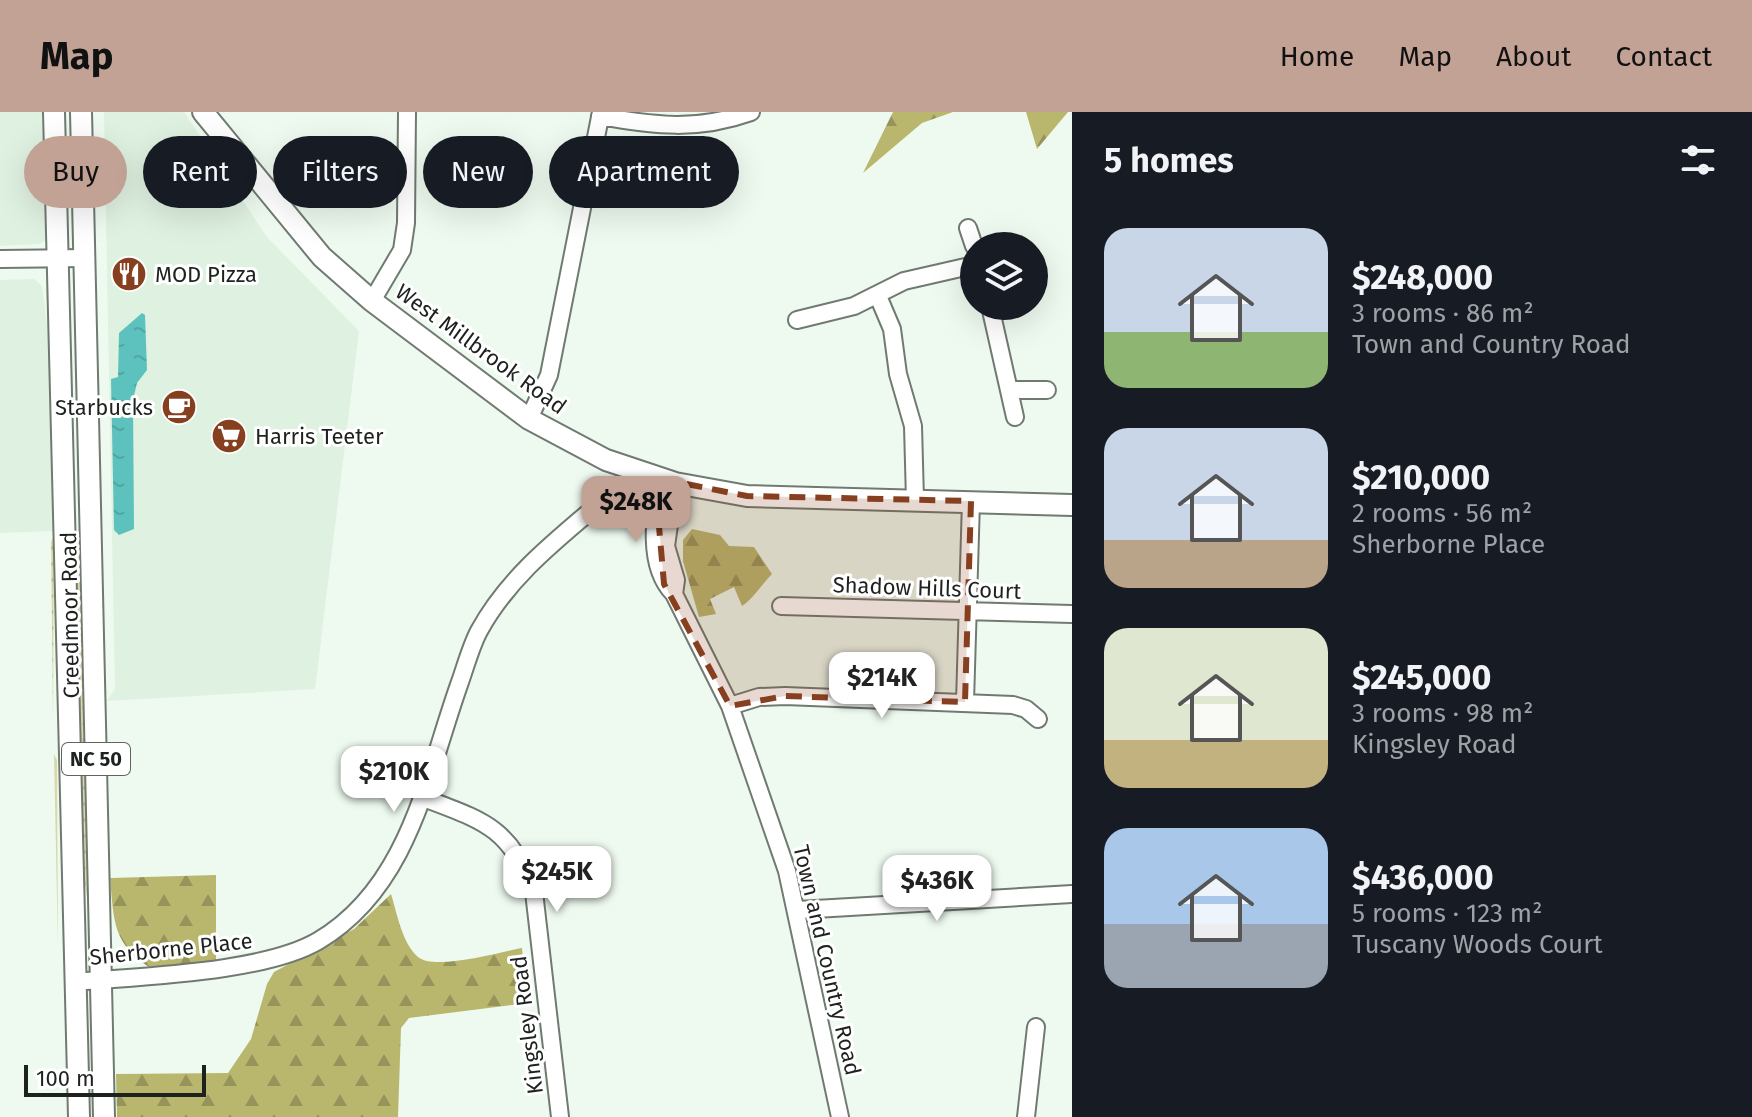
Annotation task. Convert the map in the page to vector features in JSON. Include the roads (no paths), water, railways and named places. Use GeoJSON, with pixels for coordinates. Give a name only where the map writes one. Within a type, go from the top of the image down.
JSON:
{"type":"FeatureCollection","features":[{"type":"Feature","properties":{"kind":"main road","name":"Creedmoor Road"},"geometry":{"type":"LineString","coordinates":[[54,112],[79,1117]]}},
{"type":"Feature","properties":{"kind":"main road","name":"Creedmoor Road"},"geometry":{"type":"LineString","coordinates":[[81,112],[104,1117]]}},
{"type":"Feature","properties":{"kind":"main road","name":"West Millbrook Road"},"geometry":{"type":"LineString","coordinates":[[203,112],[214,120],[285,215],[322,257],[372,301],[529,419],[606,460],[668,481],[747,496],[1072,505]]}},
{"type":"Feature","properties":{"kind":"street"},"geometry":{"type":"LineString","coordinates":[[372,301],[402,250],[406,223],[407,112]]}},
{"type":"Feature","properties":{"kind":"street"},"geometry":{"type":"LineString","coordinates":[[529,419],[549,375],[601,114],[676,128],[724,122],[751,112]]}},
{"type":"Feature","properties":{"kind":"street"},"geometry":{"type":"LineString","coordinates":[[968,228],[969,232]]}},
{"type":"Feature","properties":{"kind":"street"},"geometry":{"type":"LineString","coordinates":[[0,259],[86,258]]}},
{"type":"Feature","properties":{"kind":"street"},"geometry":{"type":"LineString","coordinates":[[797,320],[854,306],[904,281],[960,268]]}},
{"type":"Feature","properties":{"kind":"street"},"geometry":{"type":"LineString","coordinates":[[878,296],[892,329],[900,383],[913,426],[915,500]]}},
{"type":"Feature","properties":{"kind":"street"},"geometry":{"type":"LineString","coordinates":[[993,320],[1015,417]]}},
{"type":"Feature","properties":{"kind":"street"},"geometry":{"type":"LineString","coordinates":[[1009,390],[1047,390]]}},
{"type":"Feature","properties":{"kind":"street","name":"Town and Country Road"},"geometry":{"type":"LineString","coordinates":[[668,481],[666,546],[676,580],[674,594],[730,706],[783,857],[798,910],[840,1117]]}},
{"type":"Feature","properties":{"kind":"street"},"geometry":{"type":"LineString","coordinates":[[965,702],[971,501]]}},
{"type":"Feature","properties":{"kind":"street","name":"Sherborne Place"},"geometry":{"type":"LineString","coordinates":[[75,982],[261,963],[317,942],[355,913],[388,874],[407,837],[478,632],[514,578],[594,508]]}},
{"type":"Feature","properties":{"kind":"street","name":"Shadow Hills Court"},"geometry":{"type":"LineString","coordinates":[[781,606],[1072,614]]}},
{"type":"Feature","properties":{"kind":"street"},"geometry":{"type":"LineString","coordinates":[[730,706],[759,697],[785,696],[965,702],[1013,705],[1026,709],[1038,719]]}},
{"type":"Feature","properties":{"kind":"street","name":"Kingsley Road"},"geometry":{"type":"LineString","coordinates":[[421,797],[493,827],[511,844],[525,868],[534,892],[560,1117]]}},
{"type":"Feature","properties":{"kind":"street"},"geometry":{"type":"LineString","coordinates":[[798,910],[1072,894]]}},
{"type":"Feature","properties":{"kind":"street"},"geometry":{"type":"LineString","coordinates":[[1026,1117],[1036,1027]]}},
{"type":"Feature","properties":{"kind":"water"},"geometry":{"type":"Polygon","coordinates":[[[142,313],[145,315],[147,370],[137,383],[133,400],[134,529],[119,535],[114,530],[111,379],[118,377],[119,333],[142,313]]]}},
{"type":"Feature","properties":{"kind":"place","name":"MOD Pizza"},"geometry":{"type":"Point","coordinates":[129,274]}},
{"type":"Feature","properties":{"kind":"place","name":"Starbucks"},"geometry":{"type":"Point","coordinates":[179,407]}},
{"type":"Feature","properties":{"kind":"place","name":"Harris Teeter"},"geometry":{"type":"Point","coordinates":[229,436]}}]}
